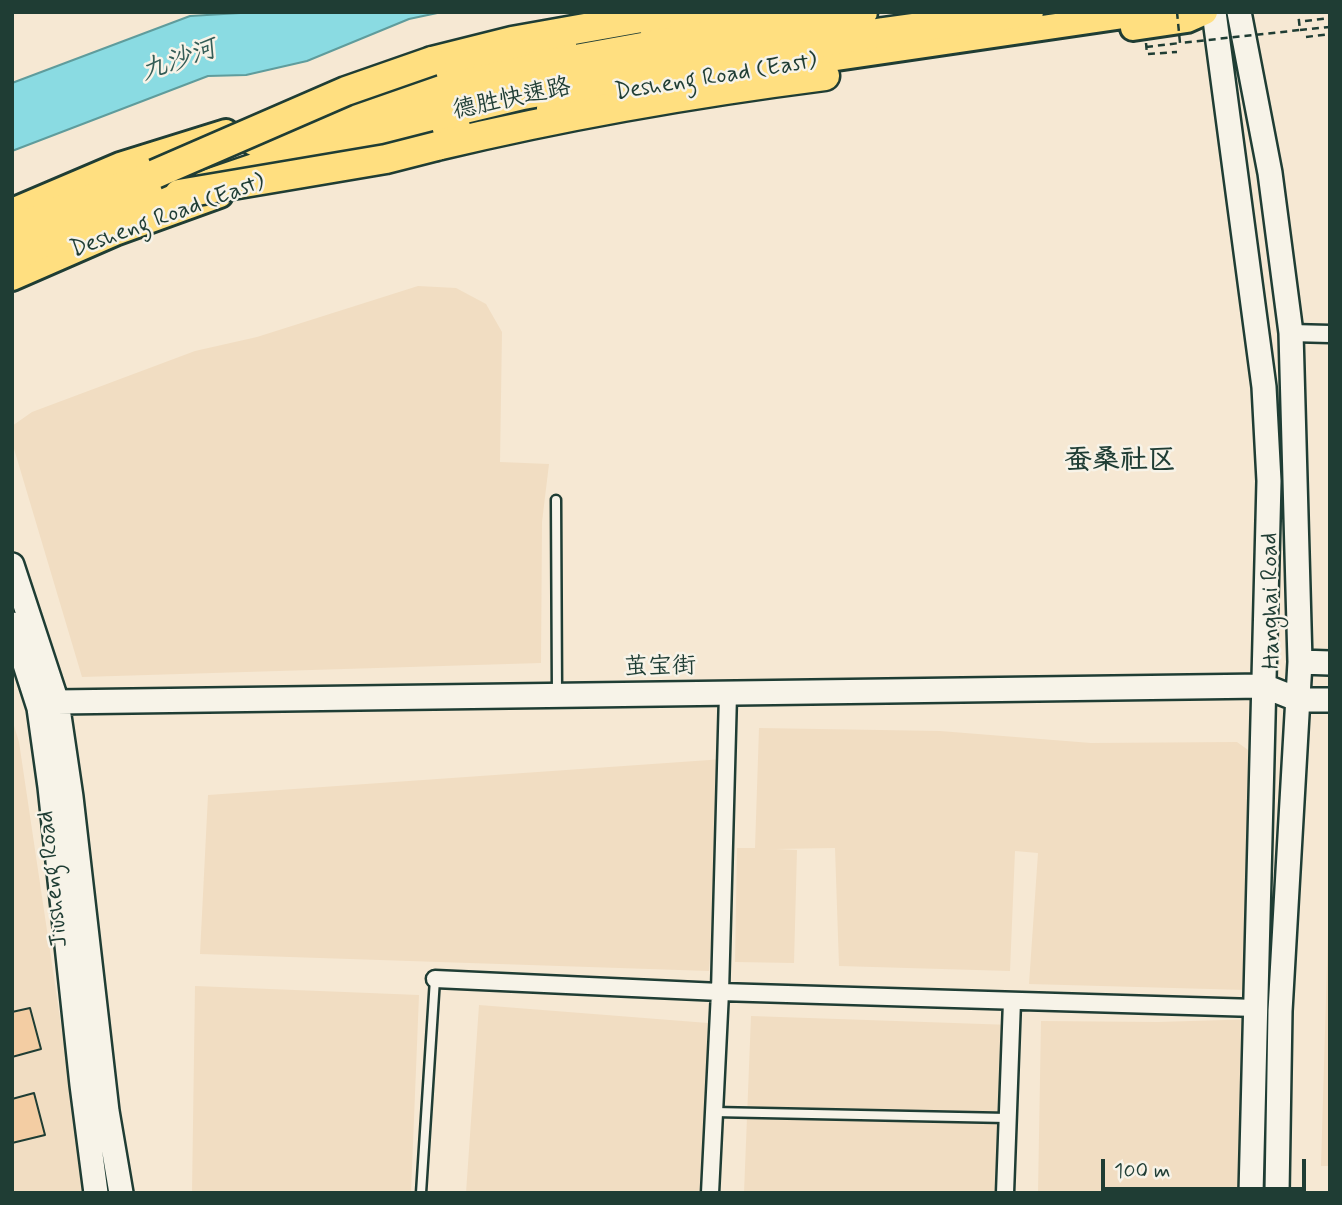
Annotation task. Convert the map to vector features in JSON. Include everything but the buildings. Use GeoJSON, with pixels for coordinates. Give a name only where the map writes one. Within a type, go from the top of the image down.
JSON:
{"type":"FeatureCollection","features":[{"type":"Feature","properties":{"kind":"highway"},"geometry":{"type":"LineString","coordinates":[[155,174],[346,91],[432,61],[512,41],[675,12]]}},
{"type":"Feature","properties":{"kind":"highway","name":"德胜快速路"},"geometry":{"type":"LineString","coordinates":[[12,232],[67,207],[155,174],[271,135],[427,93],[559,62],[709,35],[863,12]]}},
{"type":"Feature","properties":{"kind":"highway","name":"德胜快速路"},"geometry":{"type":"LineString","coordinates":[[12,257],[73,230],[275,161],[407,122],[523,95],[883,32],[1029,12]]}},
{"type":"Feature","properties":{"kind":"highway"},"geometry":{"type":"LineString","coordinates":[[179,194],[386,159],[595,110],[825,76]]}},
{"type":"Feature","properties":{"kind":"main road"},"geometry":{"type":"LineString","coordinates":[[12,211],[120,165],[272,118],[614,32],[751,12]]}},
{"type":"Feature","properties":{"kind":"main road","name":"Desheng Road (East)"},"geometry":{"type":"LineString","coordinates":[[12,278],[140,224],[254,183],[392,142],[598,97],[741,72],[1151,12]]}},
{"type":"Feature","properties":{"kind":"main road"},"geometry":{"type":"LineString","coordinates":[[825,76],[1186,20],[1205,12]]}},
{"type":"Feature","properties":{"kind":"main road","name":"Hanghai Road"},"geometry":{"type":"LineString","coordinates":[[1214,12],[1264,387],[1269,481],[1251,1193]]}},
{"type":"Feature","properties":{"kind":"main road","name":"Hanghai Road"},"geometry":{"type":"LineString","coordinates":[[1239,12],[1270,173],[1291,333],[1300,700],[1280,1011],[1277,1193]]}},
{"type":"Feature","properties":{"kind":"main road","name":"Jiusheng Road"},"geometry":{"type":"LineString","coordinates":[[12,565],[57,702],[71,797],[107,1111],[121,1193]]}},
{"type":"Feature","properties":{"kind":"main road","name":"Jiusheng Road"},"geometry":{"type":"LineString","coordinates":[[12,624],[39,708],[96,1193]]}},
{"type":"Feature","properties":{"kind":"main road"},"geometry":{"type":"LineString","coordinates":[[1264,686],[1300,662],[1330,663]]}},
{"type":"Feature","properties":{"kind":"main road"},"geometry":{"type":"LineString","coordinates":[[1264,686],[1300,700],[1330,700]]}},
{"type":"Feature","properties":{"kind":"main road","name":"茧宝街"},"geometry":{"type":"LineString","coordinates":[[57,702],[1264,686]]}},
{"type":"Feature","properties":{"kind":"street"},"geometry":{"type":"LineString","coordinates":[[1291,333],[1330,334]]}},
{"type":"Feature","properties":{"kind":"street"},"geometry":{"type":"LineString","coordinates":[[710,1193],[720,992],[728,694]]}},
{"type":"Feature","properties":{"kind":"street"},"geometry":{"type":"LineString","coordinates":[[435,979],[720,992],[1256,1009]]}},
{"type":"Feature","properties":{"kind":"street"},"geometry":{"type":"LineString","coordinates":[[1004,1193],[1012,1001]]}},
{"type":"Feature","properties":{"kind":"lane"},"geometry":{"type":"LineString","coordinates":[[556,500],[557,696]]}},
{"type":"Feature","properties":{"kind":"lane"},"geometry":{"type":"LineString","coordinates":[[421,1193],[435,979]]}},
{"type":"Feature","properties":{"kind":"lane"},"geometry":{"type":"LineString","coordinates":[[714,1112],[1007,1118]]}},
{"type":"Feature","properties":{"kind":"path"},"geometry":{"type":"LineString","coordinates":[[1177,12],[1180,43]]}},
{"type":"Feature","properties":{"kind":"path"},"geometry":{"type":"LineString","coordinates":[[1298,12],[1300,30]]}},
{"type":"Feature","properties":{"kind":"path"},"geometry":{"type":"LineString","coordinates":[[1305,21],[1330,18]]}},
{"type":"Feature","properties":{"kind":"path"},"geometry":{"type":"LineString","coordinates":[[1146,47],[1330,27]]}},
{"type":"Feature","properties":{"kind":"path"},"geometry":{"type":"LineString","coordinates":[[1306,37],[1330,34]]}},
{"type":"Feature","properties":{"kind":"path"},"geometry":{"type":"LineString","coordinates":[[1146,40],[1147,54],[1177,52]]}},
{"type":"Feature","properties":{"kind":"shaded area"},"geometry":{"type":"Polygon","coordinates":[[[418,286],[456,288],[486,304],[502,332],[500,462],[549,464],[542,522],[541,663],[82,677],[12,442],[12,426],[32,412],[195,351],[257,337],[418,286]]]}},
{"type":"Feature","properties":{"kind":"shaded area"},"geometry":{"type":"Polygon","coordinates":[[[12,719],[19,742],[86,1193],[12,1193],[12,719]]]}},
{"type":"Feature","properties":{"kind":"shaded area"},"geometry":{"type":"Polygon","coordinates":[[[759,728],[940,731],[1091,743],[1237,742],[1255,755],[1246,990],[1029,984],[1038,853],[1015,851],[1010,971],[839,966],[835,848],[776,849],[797,850],[794,963],[735,962],[737,848],[755,848],[759,728]]]}},
{"type":"Feature","properties":{"kind":"shaded area"},"geometry":{"type":"Polygon","coordinates":[[[724,759],[709,971],[200,954],[208,795],[724,759]]]}},
{"type":"Feature","properties":{"kind":"shaded area"},"geometry":{"type":"Polygon","coordinates":[[[1330,864],[1330,1166],[1321,1166],[1330,864]]]}},
{"type":"Feature","properties":{"kind":"shaded area"},"geometry":{"type":"Polygon","coordinates":[[[195,986],[419,995],[411,1193],[192,1193],[195,986]]]}},
{"type":"Feature","properties":{"kind":"shaded area"},"geometry":{"type":"Polygon","coordinates":[[[479,1005],[708,1023],[704,1193],[466,1193],[479,1005]]]}},
{"type":"Feature","properties":{"kind":"shaded area"},"geometry":{"type":"Polygon","coordinates":[[[751,1016],[1012,1025],[1007,1193],[744,1193],[751,1016]]]}},
{"type":"Feature","properties":{"kind":"shaded area"},"geometry":{"type":"Polygon","coordinates":[[[1258,1019],[1251,1193],[1038,1193],[1041,1021],[1258,1019]]]}},
{"type":"Feature","properties":{"kind":"water","name":"九沙河"},"geometry":{"type":"Polygon","coordinates":[[[257,12],[442,12],[409,19],[307,61],[246,75],[208,76],[12,151],[12,83],[190,16],[257,12]]]}},
{"type":"Feature","properties":{"kind":"district","name":"蚕桑社区"},"geometry":{"type":"Point","coordinates":[1120,462]}}]}
